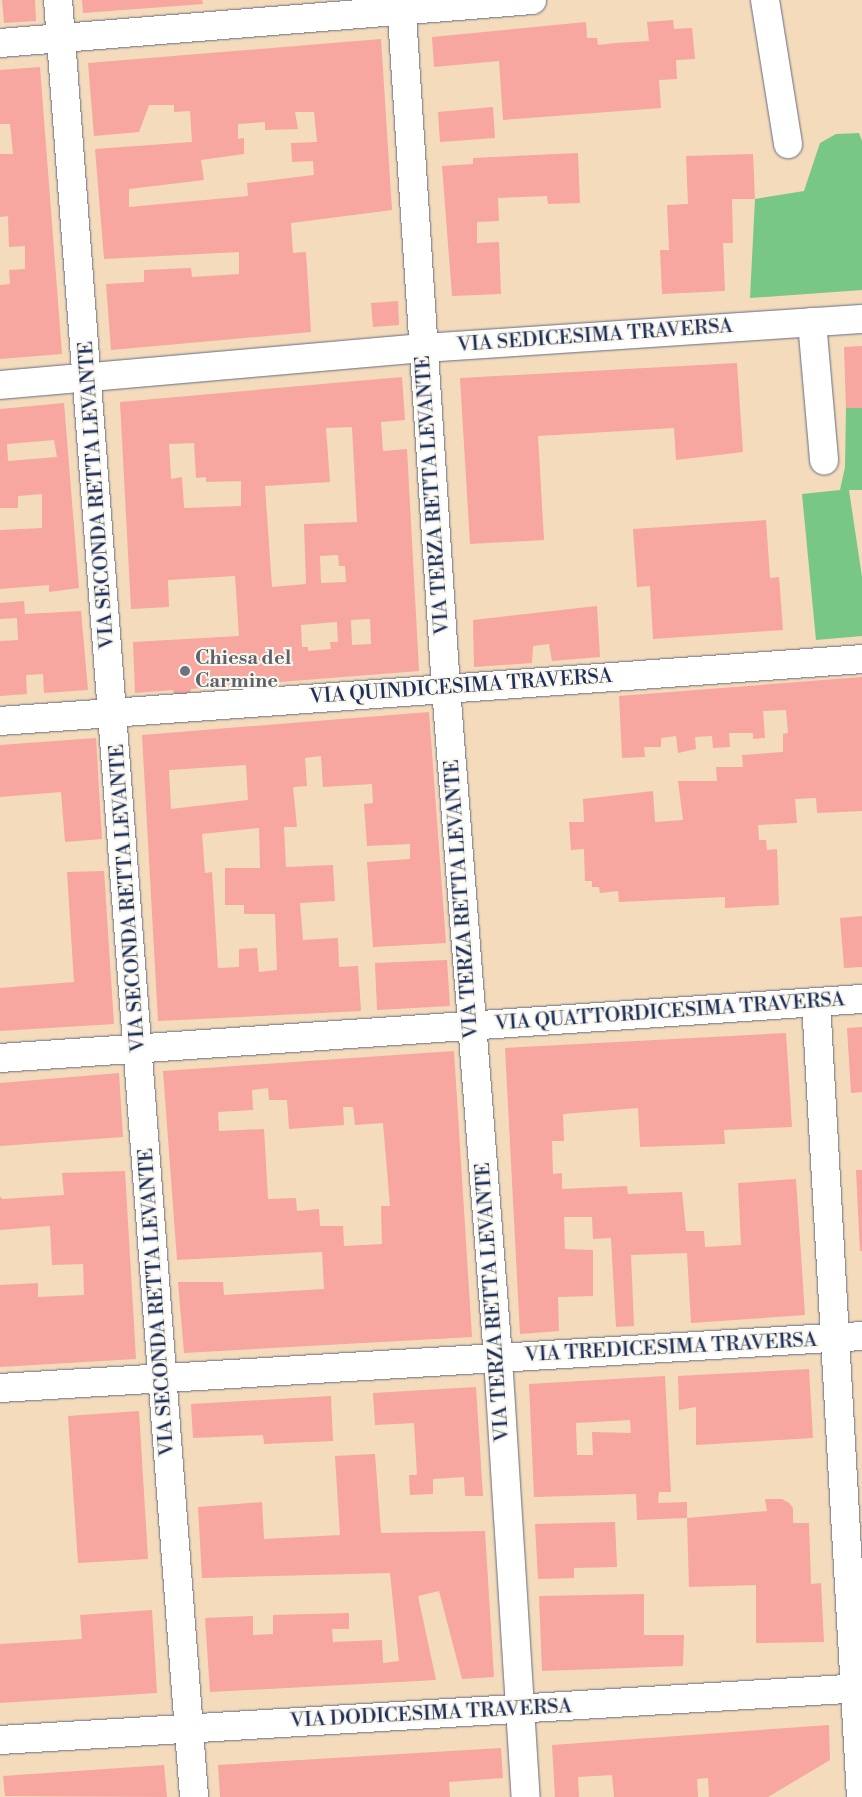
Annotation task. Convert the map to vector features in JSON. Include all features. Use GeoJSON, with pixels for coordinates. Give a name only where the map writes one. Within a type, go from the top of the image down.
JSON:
{"type":"FeatureCollection","features":[{"type":"Feature","properties":{"kind":"street","name":"VIA SECONDA RETTA LEVANTE"},"geometry":{"type":"LineString","coordinates":[[58,0],[114,713],[194,1797]]}},
{"type":"Feature","properties":{"kind":"street"},"geometry":{"type":"LineString","coordinates":[[0,43],[401,5],[532,0]]}},
{"type":"Feature","properties":{"kind":"street"},"geometry":{"type":"LineString","coordinates":[[765,0],[788,144]]}},
{"type":"Feature","properties":{"kind":"street","name":"VIA TERZA RETTA LEVANTE"},"geometry":{"type":"LineString","coordinates":[[401,5],[446,688],[498,1358],[526,1797]]}},
{"type":"Feature","properties":{"kind":"street","name":"VIA SEDICESIMA TRAVERSA"},"geometry":{"type":"LineString","coordinates":[[0,385],[423,348],[862,319]]}},
{"type":"Feature","properties":{"kind":"street"},"geometry":{"type":"LineString","coordinates":[[812,322],[824,460]]}},
{"type":"Feature","properties":{"kind":"street","name":"VIA QUINDICESIMA TRAVERSA"},"geometry":{"type":"LineString","coordinates":[[0,721],[862,659]]}},
{"type":"Feature","properties":{"kind":"street","name":"VIA QUATTORDICESIMA TRAVERSA"},"geometry":{"type":"LineString","coordinates":[[0,1058],[862,999]]}},
{"type":"Feature","properties":{"kind":"street"},"geometry":{"type":"LineString","coordinates":[[816,1002],[835,1338],[858,1688],[861,1797]]}},
{"type":"Feature","properties":{"kind":"street","name":"VIA TREDICESIMA TRAVERSA"},"geometry":{"type":"LineString","coordinates":[[0,1388],[862,1336]]}},
{"type":"Feature","properties":{"kind":"street","name":"VIA DODICESIMA TRAVERSA"},"geometry":{"type":"LineString","coordinates":[[0,1740],[858,1688]]}},
{"type":"Feature","properties":{"kind":"green space"},"geometry":{"type":"Polygon","coordinates":[[[859,133],[862,141],[862,290],[750,298],[755,199],[804,191],[820,143],[836,134],[859,133]]]}},
{"type":"Feature","properties":{"kind":"green space"},"geometry":{"type":"Polygon","coordinates":[[[846,408],[862,408],[862,490],[849,490],[862,577],[862,636],[816,640],[802,494],[840,490],[845,467],[846,408]]]}},
{"type":"Feature","properties":{"kind":"building"},"geometry":{"type":"Polygon","coordinates":[[[2,0],[35,0],[36,21],[4,23],[2,0]]]}},
{"type":"Feature","properties":{"kind":"building"},"geometry":{"type":"Polygon","coordinates":[[[82,0],[202,0],[203,4],[83,13],[82,0]]]}},
{"type":"Feature","properties":{"kind":"building"},"geometry":{"type":"Polygon","coordinates":[[[673,20],[674,29],[692,28],[695,59],[676,60],[677,79],[659,80],[661,108],[503,120],[499,61],[434,67],[432,37],[586,22],[587,38],[597,38],[598,45],[649,41],[647,22],[673,20]]]}},
{"type":"Feature","properties":{"kind":"building"},"geometry":{"type":"Polygon","coordinates":[[[381,39],[392,210],[291,223],[293,253],[306,252],[311,332],[111,350],[106,284],[144,282],[144,270],[191,268],[192,277],[239,274],[239,252],[104,259],[95,149],[192,142],[190,111],[174,112],[174,105],[149,105],[139,132],[94,136],[88,63],[381,39]],[[295,112],[298,129],[265,130],[265,122],[238,124],[238,139],[244,138],[244,154],[201,160],[204,180],[129,189],[129,207],[248,196],[247,183],[314,175],[313,161],[292,162],[291,143],[317,142],[314,112],[295,112]]]}},
{"type":"Feature","properties":{"kind":"building"},"geometry":{"type":"Polygon","coordinates":[[[40,67],[62,354],[0,359],[0,285],[10,284],[9,270],[25,269],[25,246],[9,247],[8,216],[0,217],[0,154],[13,154],[10,124],[0,124],[0,70],[40,67]]]}},
{"type":"Feature","properties":{"kind":"building"},"geometry":{"type":"Polygon","coordinates":[[[493,107],[495,138],[440,142],[438,112],[493,107]]]}},
{"type":"Feature","properties":{"kind":"building"},"geometry":{"type":"Polygon","coordinates":[[[578,153],[580,203],[548,204],[547,196],[498,198],[499,221],[477,222],[477,243],[499,242],[501,294],[452,296],[442,166],[473,164],[473,158],[578,153]]]}},
{"type":"Feature","properties":{"kind":"building"},"geometry":{"type":"Polygon","coordinates":[[[753,154],[755,199],[732,199],[733,243],[723,243],[725,291],[662,294],[660,250],[669,250],[667,205],[688,204],[686,156],[753,154]]]}},
{"type":"Feature","properties":{"kind":"building"},"geometry":{"type":"Polygon","coordinates":[[[398,301],[399,325],[373,327],[371,303],[398,301]]]}},
{"type":"Feature","properties":{"kind":"building"},"geometry":{"type":"Polygon","coordinates":[[[862,346],[862,408],[846,408],[844,347],[862,346]]]}},
{"type":"Feature","properties":{"kind":"building"},"geometry":{"type":"Polygon","coordinates":[[[737,363],[743,452],[676,460],[674,428],[538,436],[544,540],[470,544],[460,378],[737,363]]]}},
{"type":"Feature","properties":{"kind":"building"},"geometry":{"type":"Polygon","coordinates":[[[402,377],[405,420],[381,422],[383,451],[407,449],[419,671],[191,689],[190,694],[175,696],[173,690],[135,693],[133,642],[239,636],[235,576],[168,580],[169,607],[131,609],[120,402],[402,377]],[[352,427],[326,428],[330,482],[265,486],[272,587],[306,584],[304,524],[357,522],[352,427]],[[194,443],[169,444],[171,479],[182,477],[184,508],[241,506],[241,481],[206,482],[206,477],[196,478],[194,443]],[[338,555],[320,556],[321,583],[346,582],[345,566],[339,566],[338,555]],[[370,619],[351,620],[352,645],[371,644],[370,619]],[[337,622],[301,625],[302,647],[308,647],[308,651],[331,649],[330,642],[338,642],[337,622]]]}},
{"type":"Feature","properties":{"kind":"building"},"geometry":{"type":"Polygon","coordinates":[[[64,403],[79,588],[49,592],[49,585],[0,589],[0,530],[42,528],[42,494],[18,496],[18,508],[0,508],[0,409],[64,403]],[[54,440],[7,444],[8,461],[57,457],[54,440]]]}},
{"type":"Feature","properties":{"kind":"building"},"geometry":{"type":"Polygon","coordinates":[[[766,520],[770,578],[779,577],[783,630],[653,639],[650,586],[637,587],[633,529],[766,520]]]}},
{"type":"Feature","properties":{"kind":"building"},"geometry":{"type":"Polygon","coordinates":[[[24,601],[25,614],[81,611],[88,690],[44,693],[43,674],[26,675],[27,694],[0,696],[0,641],[18,640],[17,618],[0,619],[0,603],[24,601]]]}},
{"type":"Feature","properties":{"kind":"building"},"geometry":{"type":"Polygon","coordinates":[[[597,606],[600,657],[552,661],[549,644],[533,646],[532,663],[474,667],[473,620],[597,606]]]}},
{"type":"Feature","properties":{"kind":"building"},"geometry":{"type":"Polygon","coordinates":[[[862,677],[862,811],[817,813],[816,798],[795,799],[797,823],[758,825],[759,840],[766,840],[767,850],[777,849],[779,905],[725,908],[725,897],[619,902],[618,891],[600,893],[599,887],[592,887],[592,881],[585,881],[584,849],[571,850],[569,822],[584,822],[583,799],[653,791],[655,822],[683,820],[678,781],[717,781],[716,767],[743,767],[742,755],[783,752],[783,734],[788,733],[786,710],[763,711],[765,738],[753,739],[753,733],[729,733],[730,747],[713,748],[712,736],[695,737],[696,749],[678,753],[676,736],[661,738],[661,747],[644,747],[645,757],[622,758],[619,696],[862,677]]]}},
{"type":"Feature","properties":{"kind":"building"},"geometry":{"type":"Polygon","coordinates":[[[429,712],[446,943],[373,947],[367,862],[410,859],[410,844],[367,846],[364,804],[373,803],[372,784],[323,787],[321,756],[305,758],[307,786],[293,787],[297,827],[284,827],[286,867],[333,865],[335,901],[300,903],[303,940],[338,938],[339,967],[358,966],[361,1011],[158,1021],[142,735],[429,712]],[[246,765],[169,770],[171,809],[248,800],[246,765]],[[259,828],[202,834],[205,873],[212,872],[218,968],[239,967],[239,949],[257,948],[259,972],[277,970],[275,914],[244,914],[244,905],[225,905],[225,868],[260,868],[259,828]]]}},
{"type":"Feature","properties":{"kind":"building"},"geometry":{"type":"Polygon","coordinates":[[[96,738],[102,839],[65,842],[61,792],[0,797],[0,745],[96,738]]]}},
{"type":"Feature","properties":{"kind":"building"},"geometry":{"type":"Polygon","coordinates":[[[104,871],[114,1024],[0,1031],[0,988],[74,982],[67,872],[104,871]]]}},
{"type":"Feature","properties":{"kind":"building"},"geometry":{"type":"Polygon","coordinates":[[[862,916],[862,967],[844,968],[840,918],[862,916]]]}},
{"type":"Feature","properties":{"kind":"building"},"geometry":{"type":"Polygon","coordinates":[[[447,960],[450,1006],[377,1010],[375,963],[447,960]]]}},
{"type":"Feature","properties":{"kind":"building"},"geometry":{"type":"Polygon","coordinates":[[[862,1027],[862,1092],[851,1093],[847,1028],[862,1027]]]}},
{"type":"Feature","properties":{"kind":"building"},"geometry":{"type":"Polygon","coordinates":[[[786,1033],[792,1127],[724,1130],[725,1144],[640,1147],[638,1108],[563,1114],[564,1141],[552,1141],[553,1174],[562,1173],[562,1189],[627,1186],[628,1194],[682,1192],[686,1231],[704,1231],[705,1247],[741,1245],[738,1183],[796,1179],[805,1315],[691,1323],[687,1253],[631,1255],[634,1326],[616,1327],[611,1238],[593,1239],[592,1217],[564,1217],[565,1249],[593,1250],[593,1296],[558,1297],[559,1331],[520,1334],[505,1048],[786,1033]]]}},
{"type":"Feature","properties":{"kind":"building"},"geometry":{"type":"Polygon","coordinates":[[[454,1051],[472,1337],[184,1353],[178,1282],[223,1282],[224,1295],[324,1289],[322,1252],[177,1260],[163,1071],[454,1051]],[[268,1088],[252,1090],[253,1110],[218,1112],[219,1131],[264,1129],[268,1199],[296,1198],[297,1211],[319,1209],[320,1226],[343,1226],[344,1246],[382,1244],[381,1206],[390,1206],[383,1123],[355,1125],[353,1107],[343,1107],[344,1125],[289,1129],[287,1100],[269,1100],[268,1088]]]}},
{"type":"Feature","properties":{"kind":"building"},"geometry":{"type":"Polygon","coordinates":[[[119,1073],[123,1137],[0,1146],[0,1083],[119,1073]]]}},
{"type":"Feature","properties":{"kind":"building"},"geometry":{"type":"Polygon","coordinates":[[[856,1170],[862,1170],[862,1251],[860,1251],[856,1170]]]}},
{"type":"Feature","properties":{"kind":"building"},"geometry":{"type":"Polygon","coordinates":[[[125,1171],[136,1359],[0,1367],[0,1285],[38,1283],[38,1297],[84,1295],[83,1264],[52,1265],[50,1226],[0,1230],[0,1196],[2,1199],[64,1195],[62,1173],[125,1171]]]}},
{"type":"Feature","properties":{"kind":"building"},"geometry":{"type":"Polygon","coordinates":[[[809,1369],[813,1438],[696,1445],[696,1407],[679,1410],[678,1376],[809,1369]]]}},
{"type":"Feature","properties":{"kind":"building"},"geometry":{"type":"Polygon","coordinates":[[[665,1376],[671,1492],[659,1492],[658,1503],[687,1502],[687,1518],[637,1520],[636,1494],[534,1497],[529,1384],[665,1376]],[[630,1420],[576,1423],[577,1455],[593,1455],[592,1432],[631,1433],[630,1420]]]}},
{"type":"Feature","properties":{"kind":"building"},"geometry":{"type":"Polygon","coordinates":[[[476,1387],[483,1496],[465,1496],[464,1477],[433,1479],[433,1494],[410,1495],[409,1475],[417,1475],[414,1423],[375,1425],[373,1393],[476,1387]]]}},
{"type":"Feature","properties":{"kind":"building"},"geometry":{"type":"Polygon","coordinates":[[[331,1396],[333,1441],[264,1444],[263,1435],[193,1438],[191,1404],[331,1396]]]}},
{"type":"Feature","properties":{"kind":"building"},"geometry":{"type":"Polygon","coordinates":[[[139,1411],[148,1559],[78,1563],[68,1416],[139,1411]]]}},
{"type":"Feature","properties":{"kind":"building"},"geometry":{"type":"Polygon","coordinates":[[[375,1454],[381,1533],[485,1531],[494,1677],[462,1679],[439,1591],[418,1596],[436,1680],[210,1692],[205,1618],[253,1616],[253,1635],[273,1634],[273,1615],[349,1613],[349,1629],[332,1629],[333,1642],[382,1640],[383,1663],[399,1661],[390,1573],[202,1578],[198,1507],[262,1502],[264,1539],[340,1535],[335,1456],[375,1454]]]}},
{"type":"Feature","properties":{"kind":"building"},"geometry":{"type":"Polygon","coordinates":[[[765,1499],[782,1499],[793,1508],[793,1523],[809,1523],[811,1584],[821,1583],[824,1642],[756,1643],[756,1585],[689,1587],[687,1518],[767,1511],[765,1499]]]}},
{"type":"Feature","properties":{"kind":"building"},"geometry":{"type":"Polygon","coordinates":[[[615,1522],[617,1567],[574,1568],[574,1578],[538,1579],[535,1524],[615,1522]]]}},
{"type":"Feature","properties":{"kind":"building"},"geometry":{"type":"Polygon","coordinates":[[[644,1594],[644,1635],[684,1635],[683,1666],[542,1671],[539,1596],[644,1594]]]}},
{"type":"Feature","properties":{"kind":"building"},"geometry":{"type":"Polygon","coordinates":[[[152,1610],[157,1693],[0,1703],[0,1644],[82,1639],[80,1615],[152,1610]]]}},
{"type":"Feature","properties":{"kind":"building"},"geometry":{"type":"Polygon","coordinates":[[[829,1725],[830,1760],[768,1797],[709,1797],[708,1778],[697,1779],[698,1797],[614,1797],[612,1775],[578,1777],[579,1797],[555,1797],[552,1745],[829,1725]]]}},
{"type":"Feature","properties":{"kind":"building"},"geometry":{"type":"Polygon","coordinates":[[[501,1748],[503,1778],[449,1782],[450,1797],[220,1797],[218,1765],[501,1748]]]}},
{"type":"Feature","properties":{"kind":"building"},"geometry":{"type":"Polygon","coordinates":[[[164,1765],[167,1797],[5,1796],[3,1776],[164,1765]]]}},
{"type":"Feature","properties":{"kind":"place","name":"Chiesa del Carmine"},"geometry":{"type":"Point","coordinates":[185,671]}}]}
